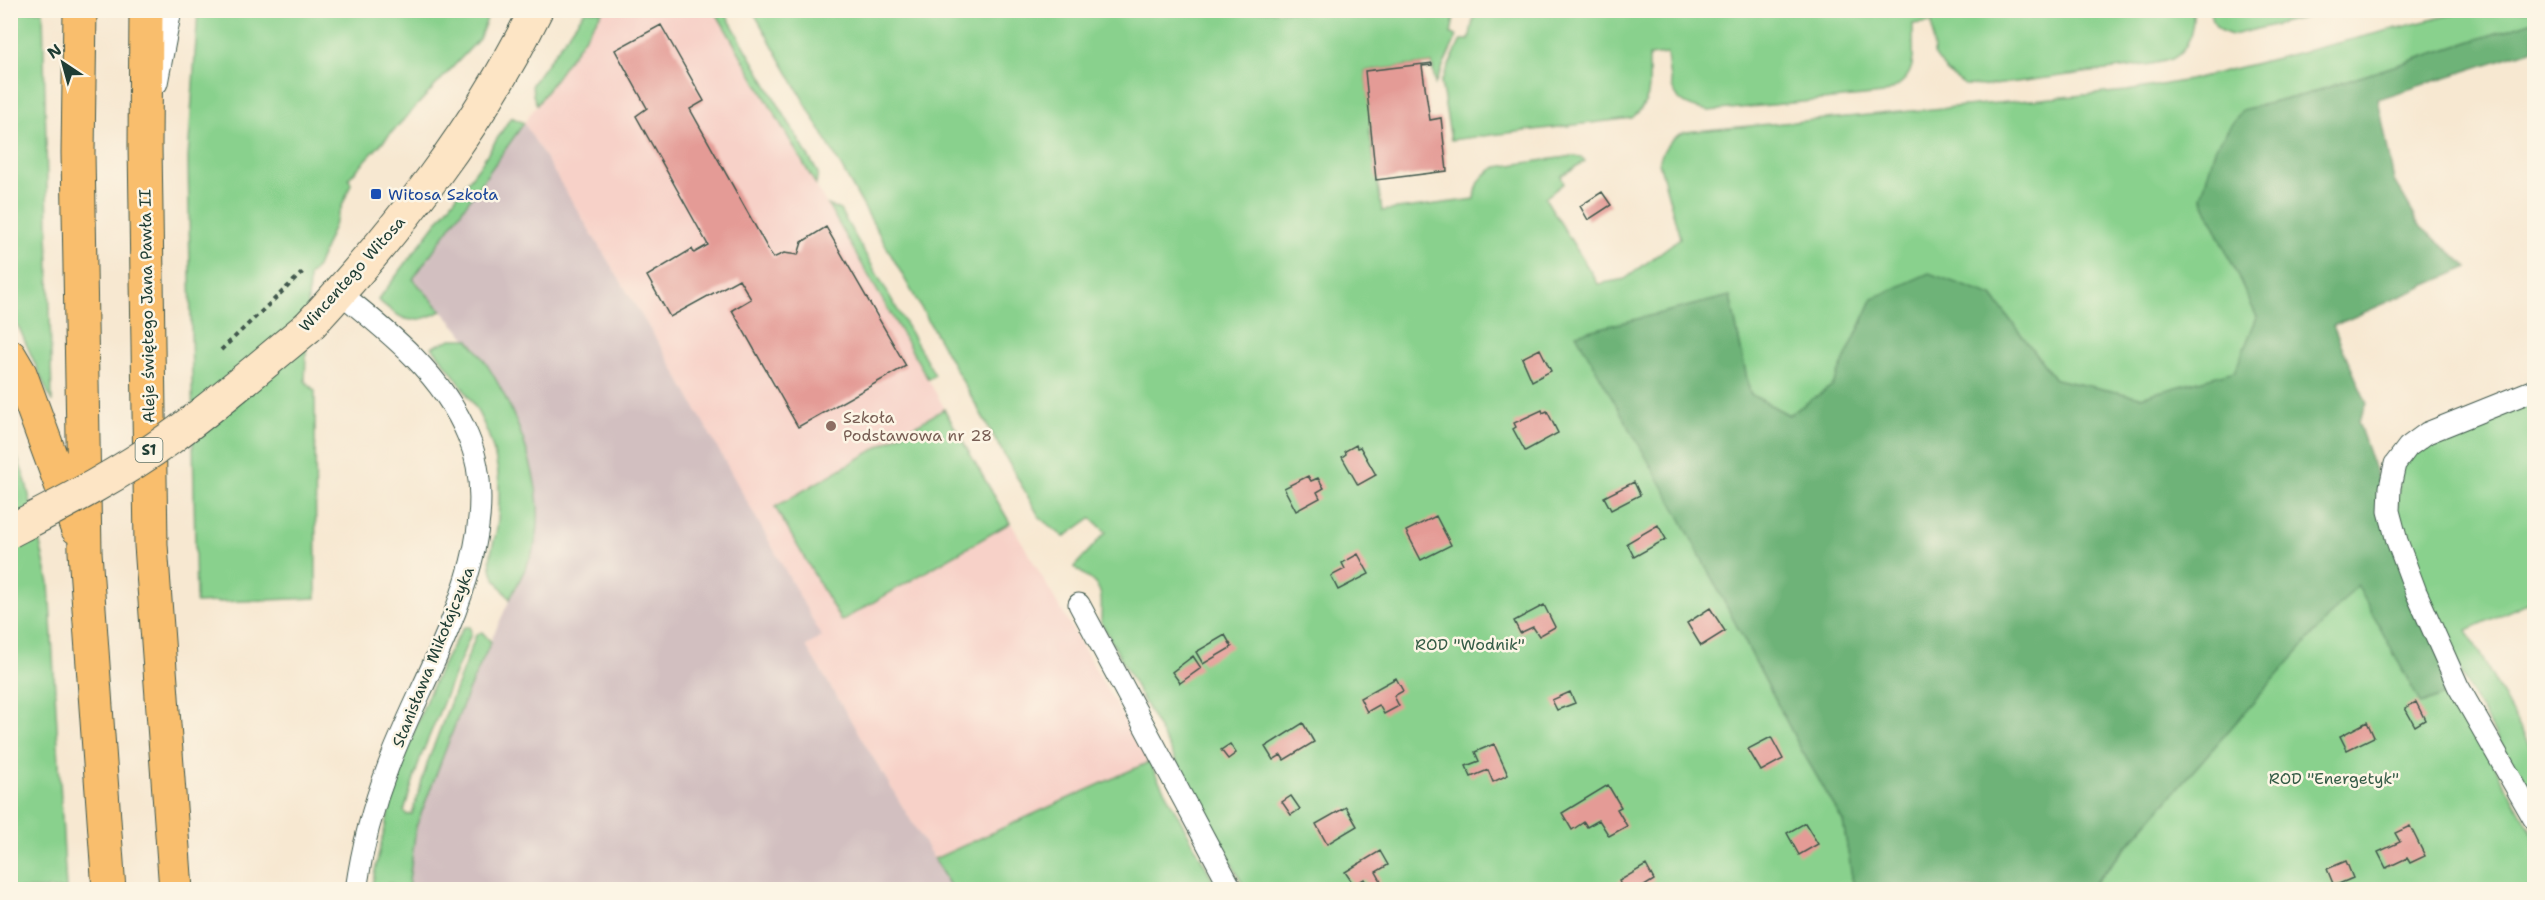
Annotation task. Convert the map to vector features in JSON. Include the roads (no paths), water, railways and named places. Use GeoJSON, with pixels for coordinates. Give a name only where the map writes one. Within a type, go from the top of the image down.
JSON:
{"type":"FeatureCollection","features":[{"type":"Feature","properties":{"kind":"highway"},"geometry":{"type":"LineString","coordinates":[[80,10],[78,153],[85,552],[109,890]]}},
{"type":"Feature","properties":{"kind":"highway","name":"Aleje świętego Jana Pawła II"},"geometry":{"type":"LineString","coordinates":[[146,10],[145,145],[151,545],[176,890]]}},
{"type":"Feature","properties":{"kind":"highway"},"geometry":{"type":"LineString","coordinates":[[10,356],[20,373],[85,552]]}},
{"type":"Feature","properties":{"kind":"street","name":"Wincentego Witosa"},"geometry":{"type":"LineString","coordinates":[[10,531],[96,485],[168,440],[224,398],[308,327],[402,220],[471,126],[517,50],[536,10]]}},
{"type":"Feature","properties":{"kind":"lane"},"geometry":{"type":"LineString","coordinates":[[145,145],[171,10]]}},
{"type":"Feature","properties":{"kind":"lane","name":"Stanisława Mikołajczyka"},"geometry":{"type":"LineString","coordinates":[[339,292],[406,348],[433,377],[469,436],[478,471],[480,506],[477,539],[466,581],[388,766],[372,815],[356,890]]}},
{"type":"Feature","properties":{"kind":"lane"},"geometry":{"type":"LineString","coordinates":[[2535,390],[2427,433],[2408,447],[2395,464],[2390,487],[2389,511],[2397,541],[2416,592],[2458,686],[2535,819]]}},
{"type":"Feature","properties":{"kind":"lane"},"geometry":{"type":"LineString","coordinates":[[1079,604],[1232,890]]}},
{"type":"Feature","properties":{"kind":"place","name":"Witosa Szkoła"},"geometry":{"type":"Point","coordinates":[376,194]}},
{"type":"Feature","properties":{"kind":"place","name":"Szkoła Podstawowa nr 28"},"geometry":{"type":"Point","coordinates":[831,426]}},
{"type":"Feature","properties":{"kind":"park label","name":"ROD \"Wodnik\""},"geometry":{"type":"Point","coordinates":[1470,644]}},
{"type":"Feature","properties":{"kind":"park label","name":"ROD \"Energetyk\""},"geometry":{"type":"Point","coordinates":[2334,778]}}]}
